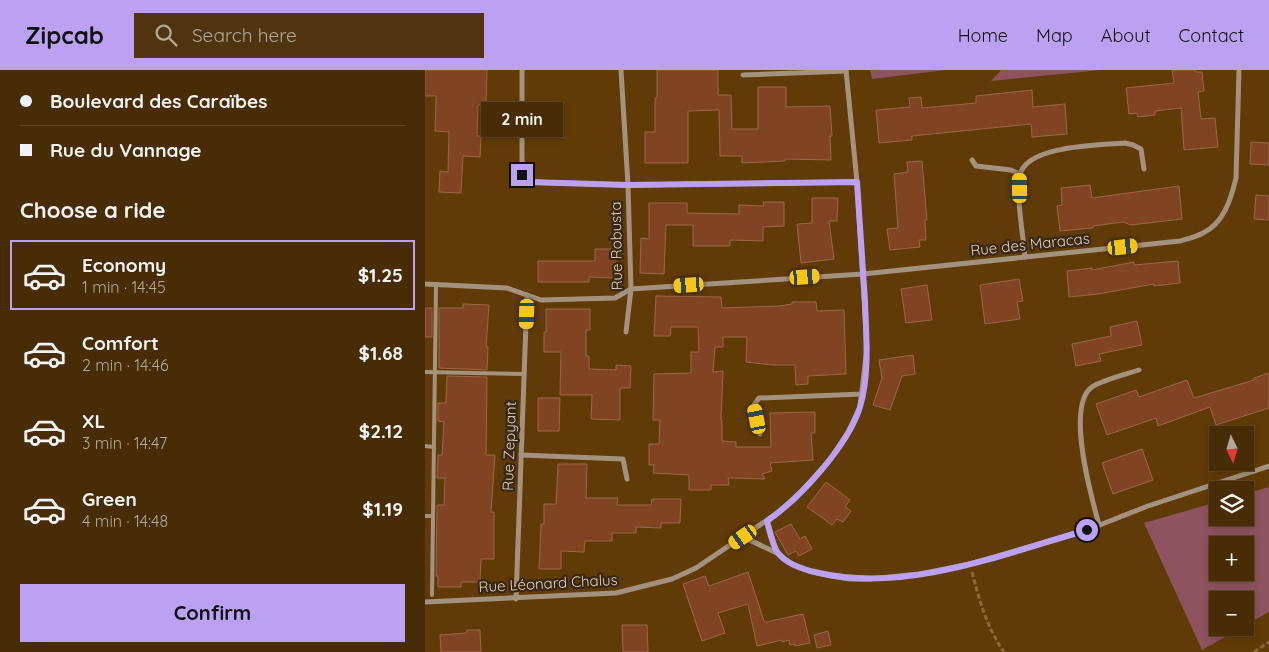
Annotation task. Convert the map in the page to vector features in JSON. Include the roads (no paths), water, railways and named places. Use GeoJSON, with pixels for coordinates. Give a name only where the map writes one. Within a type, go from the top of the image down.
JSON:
{"type":"FeatureCollection","features":[{"type":"Feature","properties":{"kind":"street"},"geometry":{"type":"LineString","coordinates":[[522,70],[522,175],[524,180],[528,182],[627,185],[857,182]]}},
{"type":"Feature","properties":{"kind":"street","name":"Rue Robusta"},"geometry":{"type":"LineString","coordinates":[[621,70],[631,289],[626,332]]}},
{"type":"Feature","properties":{"kind":"street"},"geometry":{"type":"LineString","coordinates":[[743,75],[846,70]]}},
{"type":"Feature","properties":{"kind":"street","name":"Rue Léonard Chalus"},"geometry":{"type":"LineString","coordinates":[[425,602],[616,593],[672,579],[696,568],[779,512],[801,492],[829,461],[856,416],[863,394],[867,348],[857,182],[846,70]]}},
{"type":"Feature","properties":{"kind":"street","name":"Rue des Maracas"},"geometry":{"type":"LineString","coordinates":[[425,284],[507,288],[541,300],[615,298],[631,289],[863,274],[1180,241],[1203,233],[1220,220],[1232,195],[1236,178],[1239,70]]}},
{"type":"Feature","properties":{"kind":"street"},"geometry":{"type":"LineString","coordinates":[[1025,257],[1020,202],[1020,174],[1025,165],[1047,152],[1069,147],[1125,143],[1141,149],[1144,169]]}},
{"type":"Feature","properties":{"kind":"street"},"geometry":{"type":"LineString","coordinates":[[972,160],[976,166],[1011,170],[1020,174]]}},
{"type":"Feature","properties":{"kind":"street","name":"Rue Zepyant"},"geometry":{"type":"LineString","coordinates":[[516,599],[527,295]]}},
{"type":"Feature","properties":{"kind":"street"},"geometry":{"type":"LineString","coordinates":[[1099,525],[1081,445],[1082,401],[1091,388],[1139,370]]}},
{"type":"Feature","properties":{"kind":"street"},"geometry":{"type":"LineString","coordinates":[[760,434],[754,405],[759,398],[863,394]]}},
{"type":"Feature","properties":{"kind":"street"},"geometry":{"type":"LineString","coordinates":[[521,456],[623,460],[627,479]]}},
{"type":"Feature","properties":{"kind":"street"},"geometry":{"type":"LineString","coordinates":[[743,537],[777,553],[793,565],[809,570],[850,579],[895,577],[970,564],[1099,525],[1147,506],[1269,466]]}},
{"type":"Feature","properties":{"kind":"street"},"geometry":{"type":"LineString","coordinates":[[767,521],[777,553]]}},
{"type":"Feature","properties":{"kind":"lane"},"geometry":{"type":"LineString","coordinates":[[432,595],[436,285]]}},
{"type":"Feature","properties":{"kind":"lane"},"geometry":{"type":"LineString","coordinates":[[425,372],[524,374]]}},
{"type":"Feature","properties":{"kind":"lane"},"geometry":{"type":"LineString","coordinates":[[425,446],[434,446]]}},
{"type":"Feature","properties":{"kind":"lane"},"geometry":{"type":"LineString","coordinates":[[425,516],[433,516]]}}]}
